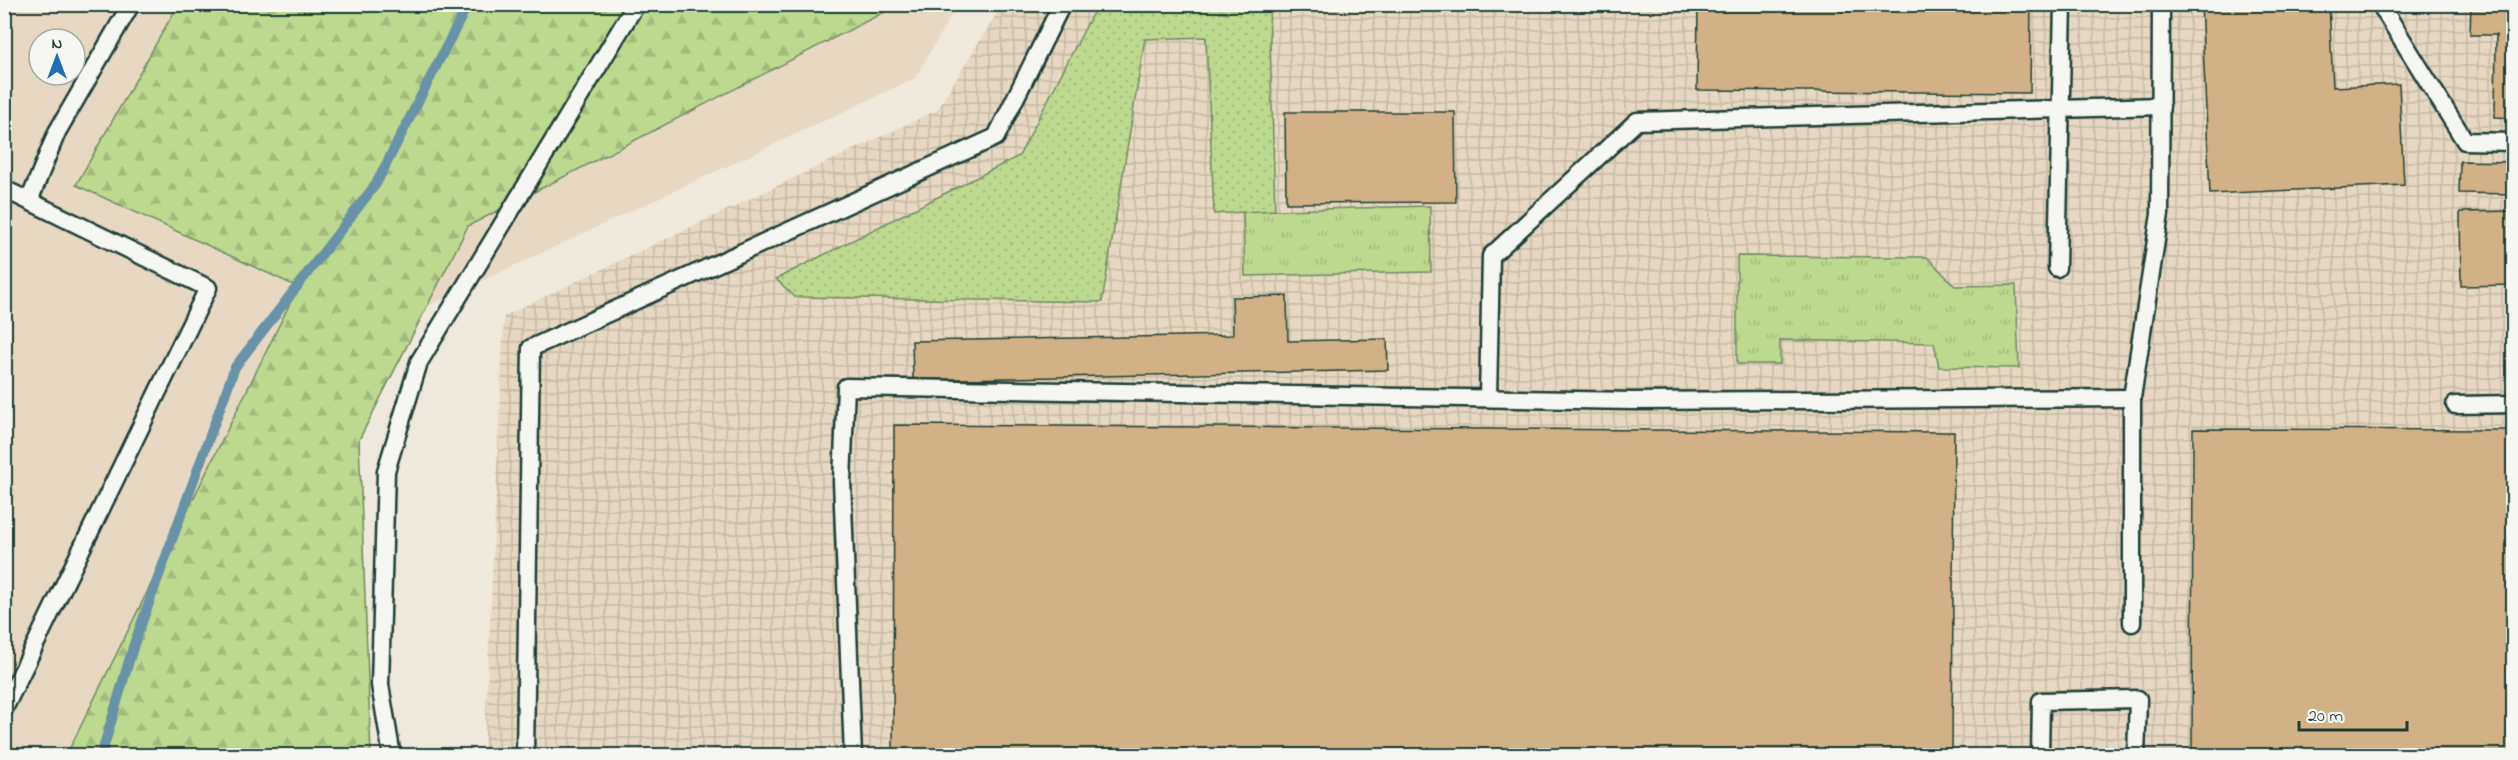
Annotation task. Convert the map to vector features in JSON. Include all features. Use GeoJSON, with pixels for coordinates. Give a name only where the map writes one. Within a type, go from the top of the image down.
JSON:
{"type":"FeatureCollection","features":[{"type":"Feature","properties":{"kind":"lane"},"geometry":{"type":"LineString","coordinates":[[29,201],[57,132],[131,4]]}},
{"type":"Feature","properties":{"kind":"lane"},"geometry":{"type":"LineString","coordinates":[[392,756],[380,685],[386,471],[419,362],[636,4]]}},
{"type":"Feature","properties":{"kind":"lane"},"geometry":{"type":"LineString","coordinates":[[525,756],[531,348],[996,136],[1062,4]]}},
{"type":"Feature","properties":{"kind":"lane"},"geometry":{"type":"LineString","coordinates":[[2057,268],[2063,4]]}},
{"type":"Feature","properties":{"kind":"lane"},"geometry":{"type":"LineString","coordinates":[[2132,623],[2132,398],[2160,214],[2161,4]]}},
{"type":"Feature","properties":{"kind":"lane"},"geometry":{"type":"LineString","coordinates":[[2380,4],[2465,141],[2514,142]]}},
{"type":"Feature","properties":{"kind":"lane"},"geometry":{"type":"LineString","coordinates":[[1488,398],[1491,256],[1637,121],[2161,106]]}},
{"type":"Feature","properties":{"kind":"lane"},"geometry":{"type":"LineString","coordinates":[[4,189],[208,288],[4,709]]}},
{"type":"Feature","properties":{"kind":"lane"},"geometry":{"type":"LineString","coordinates":[[853,756],[842,481],[846,387],[1645,401],[2132,398]]}},
{"type":"Feature","properties":{"kind":"lane"},"geometry":{"type":"LineString","coordinates":[[2454,405],[2514,404]]}},
{"type":"Feature","properties":{"kind":"lane"},"geometry":{"type":"LineString","coordinates":[[2040,756],[2041,701],[2138,699],[2136,756]]}},
{"type":"Feature","properties":{"kind":"shaded area"},"geometry":{"type":"Polygon","coordinates":[[[4,5],[957,5],[915,78],[381,328],[318,457],[330,756],[5,755],[4,5]]]}},
{"type":"Feature","properties":{"kind":"shaded area"},"geometry":{"type":"Polygon","coordinates":[[[1002,5],[2513,5],[2513,755],[484,756],[504,316],[937,110],[1002,5]]]}},
{"type":"Feature","properties":{"kind":"green space"},"geometry":{"type":"Polygon","coordinates":[[[178,5],[898,5],[468,226],[359,440],[371,755],[66,756],[298,287],[76,185],[178,5]]]}},
{"type":"Feature","properties":{"kind":"green space"},"geometry":{"type":"Polygon","coordinates":[[[1097,5],[1269,5],[1275,210],[1214,214],[1206,37],[1145,39],[1102,302],[795,297],[776,279],[1019,156],[1097,5]]]}},
{"type":"Feature","properties":{"kind":"green space"},"geometry":{"type":"Polygon","coordinates":[[[1430,206],[1431,272],[1245,276],[1243,211],[1430,206]]]}},
{"type":"Feature","properties":{"kind":"green space"},"geometry":{"type":"Polygon","coordinates":[[[1737,256],[1927,257],[1955,286],[2016,285],[2019,368],[1939,367],[1934,343],[1780,340],[1780,364],[1737,364],[1737,256]]]}},
{"type":"Feature","properties":{"kind":"building"},"geometry":{"type":"Polygon","coordinates":[[[1698,4],[2031,4],[2030,93],[1697,90],[1698,4]]]}},
{"type":"Feature","properties":{"kind":"building"},"geometry":{"type":"Polygon","coordinates":[[[2201,4],[2329,4],[2333,87],[2399,84],[2404,185],[2210,194],[2201,4]]]}},
{"type":"Feature","properties":{"kind":"building"},"geometry":{"type":"Polygon","coordinates":[[[2471,4],[2514,4],[2514,118],[2495,117],[2496,35],[2470,35],[2471,4]]]}},
{"type":"Feature","properties":{"kind":"building"},"geometry":{"type":"Polygon","coordinates":[[[1285,112],[1455,112],[1456,202],[1286,203],[1285,112]]]}},
{"type":"Feature","properties":{"kind":"building"},"geometry":{"type":"Polygon","coordinates":[[[2460,161],[2514,162],[2514,194],[2459,193],[2460,161]]]}},
{"type":"Feature","properties":{"kind":"building"},"geometry":{"type":"Polygon","coordinates":[[[2514,211],[2514,285],[2461,286],[2460,212],[2514,211]]]}},
{"type":"Feature","properties":{"kind":"building"},"geometry":{"type":"Polygon","coordinates":[[[1287,296],[1288,341],[1387,339],[1388,370],[913,380],[912,341],[1233,335],[1232,297],[1287,296]]]}},
{"type":"Feature","properties":{"kind":"building"},"geometry":{"type":"Polygon","coordinates":[[[894,425],[1954,432],[1952,756],[893,756],[894,425]]]}},
{"type":"Feature","properties":{"kind":"building"},"geometry":{"type":"Polygon","coordinates":[[[2193,429],[2514,430],[2514,756],[2192,756],[2193,429]]]}},
{"type":"Feature","properties":{"kind":"waterway"},"geometry":{"type":"LineString","coordinates":[[101,756],[134,644],[235,367],[376,184],[468,4]]}}]}
